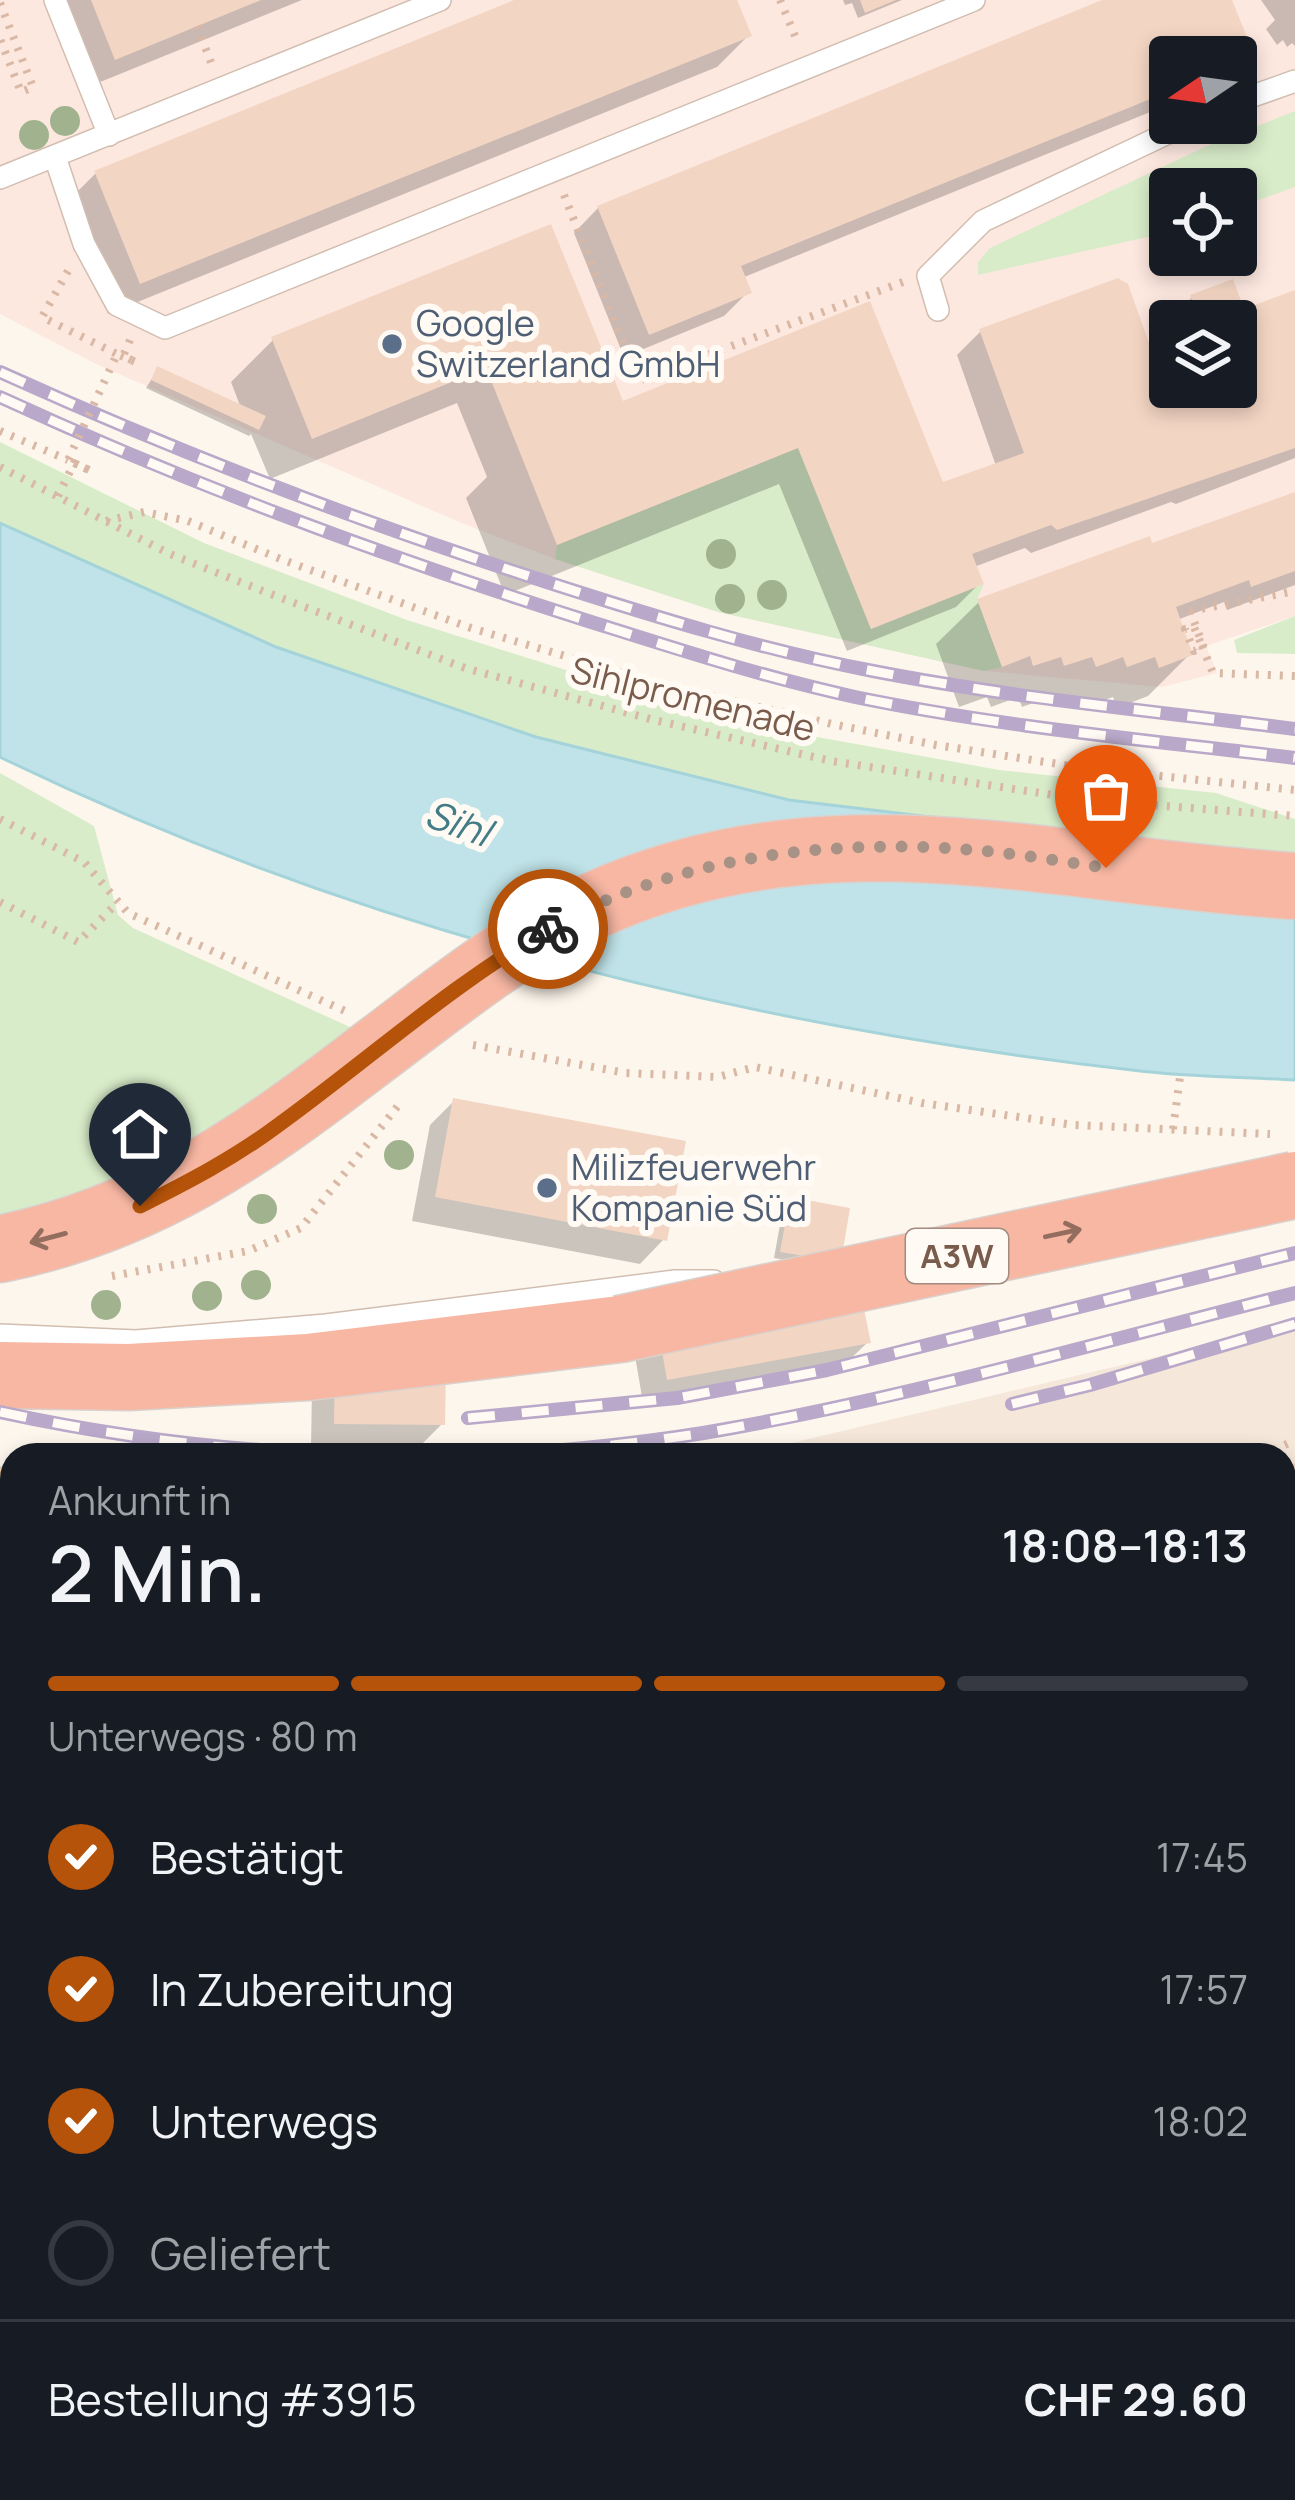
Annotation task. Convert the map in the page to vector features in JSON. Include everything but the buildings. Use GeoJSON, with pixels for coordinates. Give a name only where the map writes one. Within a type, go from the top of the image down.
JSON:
{"type":"FeatureCollection","features":[{"type":"Feature","properties":{"kind":"highway"},"geometry":{"type":"LineString","coordinates":[[0,1249],[90,1226],[181,1186],[275,1128],[503,955],[596,904],[686,874],[782,853],[849,846],[966,849],[1153,874],[1295,886]]}},
{"type":"Feature","properties":{"kind":"highway","name":"A3W"},"geometry":{"type":"LineString","coordinates":[[0,1375],[129,1377],[308,1367],[620,1329],[1293,1160]]}},
{"type":"Feature","properties":{"kind":"lane"},"geometry":{"type":"LineString","coordinates":[[56,0],[109,135]]}},
{"type":"Feature","properties":{"kind":"lane"},"geometry":{"type":"LineString","coordinates":[[0,178],[440,0]]}},
{"type":"Feature","properties":{"kind":"lane"},"geometry":{"type":"LineString","coordinates":[[55,157],[84,244],[117,304],[165,328],[974,0]]}},
{"type":"Feature","properties":{"kind":"lane"},"geometry":{"type":"LineString","coordinates":[[1257,94],[1295,80]]}},
{"type":"Feature","properties":{"kind":"lane"},"geometry":{"type":"LineString","coordinates":[[938,310],[928,276],[983,221],[1149,142]]}},
{"type":"Feature","properties":{"kind":"lane"},"geometry":{"type":"LineString","coordinates":[[0,1335],[136,1341],[326,1325],[675,1281],[919,1277]]}},
{"type":"Feature","properties":{"kind":"path"},"geometry":{"type":"LineString","coordinates":[[780,0],[808,66]]}},
{"type":"Feature","properties":{"kind":"path"},"geometry":{"type":"LineString","coordinates":[[0,3],[33,87],[21,92],[0,39]]}},
{"type":"Feature","properties":{"kind":"path"},"geometry":{"type":"LineString","coordinates":[[554,170],[638,381],[880,287],[928,276]]}},
{"type":"Feature","properties":{"kind":"path"},"geometry":{"type":"LineString","coordinates":[[84,244],[43,316],[138,363]]}},
{"type":"Feature","properties":{"kind":"path"},"geometry":{"type":"LineString","coordinates":[[68,460],[117,354]]}},
{"type":"Feature","properties":{"kind":"path"},"geometry":{"type":"LineString","coordinates":[[0,431],[68,460],[89,470],[74,463],[58,496]]}},
{"type":"Feature","properties":{"kind":"path","name":"Sihlpromenade"},"geometry":{"type":"LineString","coordinates":[[0,467],[170,554],[464,668],[650,719],[831,761],[1016,790],[1295,816]]}},
{"type":"Feature","properties":{"kind":"path","name":"Sihlpromenade"},"geometry":{"type":"LineString","coordinates":[[106,520],[144,512],[188,521],[472,628],[649,681],[832,724],[1084,768],[1295,790]]}},
{"type":"Feature","properties":{"kind":"path"},"geometry":{"type":"LineString","coordinates":[[1295,591],[1190,611],[1204,648],[1195,651],[1185,629],[1194,627],[1202,646],[1213,673],[1295,676]]}},
{"type":"Feature","properties":{"kind":"path"},"geometry":{"type":"LineString","coordinates":[[0,820],[84,862],[128,913]]}},
{"type":"Feature","properties":{"kind":"path"},"geometry":{"type":"LineString","coordinates":[[0,902],[79,942],[118,902]]}},
{"type":"Feature","properties":{"kind":"path"},"geometry":{"type":"LineString","coordinates":[[754,1067],[944,1106],[1074,1125],[1173,1130],[1293,1160]]}},
{"type":"Feature","properties":{"kind":"path"},"geometry":{"type":"LineString","coordinates":[[1173,1130],[1180,1077]]}},
{"type":"Feature","properties":{"kind":"shaded area"},"geometry":{"type":"Polygon","coordinates":[[[0,0],[1295,0],[1295,616],[1206,646],[1217,673],[1162,687],[984,671],[718,612],[459,522],[96,364],[0,314],[0,0]]]}},
{"type":"Feature","properties":{"kind":"shaded area"},"geometry":{"type":"Polygon","coordinates":[[[1295,1324],[1295,1443],[792,1443],[1295,1324]]]}},
{"type":"Feature","properties":{"kind":"green space"},"geometry":{"type":"Polygon","coordinates":[[[1295,111],[1295,187],[1257,201],[1257,168],[1160,168],[1212,144],[1257,144],[1257,126],[1295,111]]]}},
{"type":"Feature","properties":{"kind":"green space"},"geometry":{"type":"Polygon","coordinates":[[[1149,173],[1149,237],[978,275],[978,262],[990,248],[1149,173]]]}},
{"type":"Feature","properties":{"kind":"green space"},"geometry":{"type":"Polygon","coordinates":[[[0,442],[204,543],[407,620],[585,676],[801,734],[999,770],[1216,793],[1295,819],[1295,860],[789,800],[536,737],[276,647],[0,523],[0,442]]]}},
{"type":"Feature","properties":{"kind":"green space"},"geometry":{"type":"Polygon","coordinates":[[[798,448],[871,629],[984,584],[977,599],[1002,667],[984,671],[718,612],[555,559],[557,545],[798,448]]]}},
{"type":"Feature","properties":{"kind":"green space"},"geometry":{"type":"Polygon","coordinates":[[[1295,616],[1295,654],[1237,653],[1234,640],[1295,616]]]}},
{"type":"Feature","properties":{"kind":"green space"},"geometry":{"type":"Polygon","coordinates":[[[0,773],[94,826],[118,915],[133,928],[352,1028],[207,1151],[0,1232],[0,773]]]}},
{"type":"Feature","properties":{"kind":"water","name":"Sihl"},"geometry":{"type":"Polygon","coordinates":[[[0,523],[276,647],[536,737],[789,800],[1295,861],[1295,1080],[1152,1072],[985,1051],[695,997],[552,962],[411,920],[272,873],[135,818],[0,757],[0,523]]]}},
{"type":"Feature","properties":{"kind":"railway"},"geometry":{"type":"LineString","coordinates":[[0,372],[203,459],[341,511],[710,632],[925,681],[1295,729]]}},
{"type":"Feature","properties":{"kind":"railway"},"geometry":{"type":"LineString","coordinates":[[0,397],[143,460],[362,545],[753,671],[855,697],[965,717],[1295,758]]}},
{"type":"Feature","properties":{"kind":"railway"},"geometry":{"type":"LineString","coordinates":[[468,1418],[677,1398],[827,1370],[1295,1253]]}},
{"type":"Feature","properties":{"kind":"railway"},"geometry":{"type":"LineString","coordinates":[[628,1443],[732,1428],[944,1383],[1295,1293]]}},
{"type":"Feature","properties":{"kind":"railway"},"geometry":{"type":"LineString","coordinates":[[1012,1404],[1295,1324]]}},
{"type":"Feature","properties":{"kind":"railway"},"geometry":{"type":"LineString","coordinates":[[0,1412],[192,1443]]}},
{"type":"Feature","properties":{"kind":"way so far"},"geometry":{"type":"LineString","coordinates":[[548,929],[596,904],[644,887],[782,853],[902,846],[966,849],[1106,868]]}},
{"type":"Feature","properties":{"kind":"place","name":"Google Switzerland GmbH"},"geometry":{"type":"Point","coordinates":[392,344]}},
{"type":"Feature","properties":{"kind":"place","name":"Milizfeuerwehr Kompanie Süd"},"geometry":{"type":"Point","coordinates":[547,1188]}},
{"type":"Feature","properties":{"kind":"route"},"geometry":{"type":"LineString","coordinates":[[140,1206],[226,1161],[275,1128],[503,955],[548,929]]}}]}
